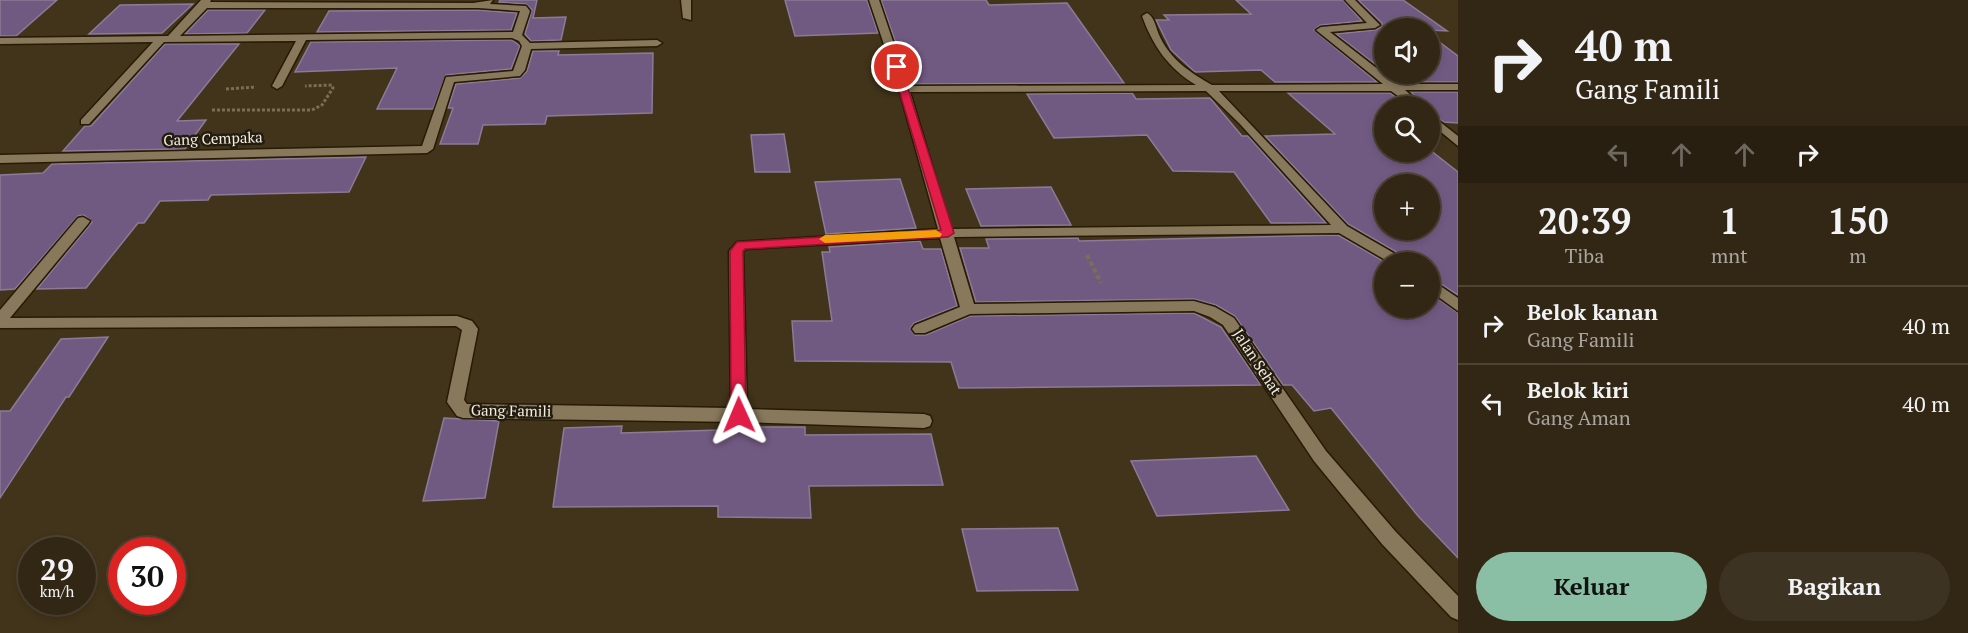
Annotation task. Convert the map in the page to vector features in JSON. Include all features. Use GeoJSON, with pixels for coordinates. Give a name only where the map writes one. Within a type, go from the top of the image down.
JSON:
{"type":"FeatureCollection","features":[{"type":"Feature","properties":{"kind":"street"},"geometry":{"type":"LineString","coordinates":[[686,0],[688,18]]}},
{"type":"Feature","properties":{"kind":"street"},"geometry":{"type":"LineString","coordinates":[[874,0],[948,233],[968,309],[920,329]]}},
{"type":"Feature","properties":{"kind":"street"},"geometry":{"type":"LineString","coordinates":[[1350,0],[1375,25],[1321,30],[1406,96]]}},
{"type":"Feature","properties":{"kind":"street"},"geometry":{"type":"LineString","coordinates":[[85,122],[167,38],[205,3],[484,3],[523,8],[525,11],[517,36]]}},
{"type":"Feature","properties":{"kind":"street"},"geometry":{"type":"LineString","coordinates":[[1147,16],[1155,38],[1168,57],[1184,73],[1208,87],[1244,122],[1342,228],[1382,252]]}},
{"type":"Feature","properties":{"kind":"street"},"geometry":{"type":"LineString","coordinates":[[0,41],[517,36],[523,39],[527,46],[657,43]]}},
{"type":"Feature","properties":{"kind":"street"},"geometry":{"type":"LineString","coordinates":[[277,86],[302,39]]}},
{"type":"Feature","properties":{"kind":"street","name":"Gang Cempaka"},"geometry":{"type":"LineString","coordinates":[[0,159],[427,149],[450,79],[516,74],[527,46]]}},
{"type":"Feature","properties":{"kind":"street"},"geometry":{"type":"LineString","coordinates":[[904,89],[1458,87]]}},
{"type":"Feature","properties":{"kind":"street"},"geometry":{"type":"LineString","coordinates":[[1440,126],[1458,142]]}},
{"type":"Feature","properties":{"kind":"street"},"geometry":{"type":"LineString","coordinates":[[0,322],[82,221]]}},
{"type":"Feature","properties":{"kind":"street"},"geometry":{"type":"LineString","coordinates":[[924,421],[739,415],[736,251],[742,245],[948,233],[1342,228]]}},
{"type":"Feature","properties":{"kind":"street"},"geometry":{"type":"LineString","coordinates":[[1440,292],[1458,306]]}},
{"type":"Feature","properties":{"kind":"street","name":"Jalan Sehat"},"geometry":{"type":"LineString","coordinates":[[968,309],[1194,306],[1214,312],[1233,325],[1320,456],[1389,538],[1458,610]]}},
{"type":"Feature","properties":{"kind":"street","name":"Gang Famili"},"geometry":{"type":"LineString","coordinates":[[0,322],[457,321],[467,325],[470,329],[455,402],[464,411],[739,415]]}},
{"type":"Feature","properties":{"kind":"path"},"geometry":{"type":"LineString","coordinates":[[1076,232],[1114,308]]}},
{"type":"Feature","properties":{"kind":"building"},"geometry":{"type":"Polygon","coordinates":[[[0,0],[57,0],[16,36],[0,36],[0,0]]]}},
{"type":"Feature","properties":{"kind":"building"},"geometry":{"type":"Polygon","coordinates":[[[500,0],[537,0],[533,18],[566,17],[561,40],[531,41],[525,34],[532,10],[526,4],[499,2],[500,0]]]}},
{"type":"Feature","properties":{"kind":"building"},"geometry":{"type":"Polygon","coordinates":[[[785,0],[867,0],[878,33],[795,36],[785,0]]]}},
{"type":"Feature","properties":{"kind":"building"},"geometry":{"type":"Polygon","coordinates":[[[881,0],[986,0],[989,5],[1067,3],[1124,83],[910,84],[881,0]]]}},
{"type":"Feature","properties":{"kind":"building"},"geometry":{"type":"Polygon","coordinates":[[[1236,0],[1343,0],[1362,21],[1321,25],[1314,30],[1374,80],[1374,82],[1275,82],[1261,70],[1195,72],[1171,50],[1156,20],[1169,20],[1164,15],[1251,14],[1236,0]]]}},
{"type":"Feature","properties":{"kind":"building"},"geometry":{"type":"Polygon","coordinates":[[[1358,0],[1403,0],[1429,18],[1377,18],[1358,0]]]}},
{"type":"Feature","properties":{"kind":"building"},"geometry":{"type":"Polygon","coordinates":[[[193,4],[162,33],[89,34],[120,5],[193,4]]]}},
{"type":"Feature","properties":{"kind":"building"},"geometry":{"type":"Polygon","coordinates":[[[208,10],[265,10],[247,33],[185,34],[208,10]]]}},
{"type":"Feature","properties":{"kind":"building"},"geometry":{"type":"Polygon","coordinates":[[[478,10],[517,13],[511,30],[317,32],[329,11],[478,10]]]}},
{"type":"Feature","properties":{"kind":"building"},"geometry":{"type":"Polygon","coordinates":[[[1374,30],[1374,63],[1336,34],[1374,30]]]}},
{"type":"Feature","properties":{"kind":"building"},"geometry":{"type":"Polygon","coordinates":[[[512,40],[520,46],[511,69],[446,75],[433,109],[377,109],[397,68],[295,72],[311,42],[512,40]]]}},
{"type":"Feature","properties":{"kind":"building"},"geometry":{"type":"Polygon","coordinates":[[[1440,42],[1458,56],[1458,82],[1440,82],[1440,42]]]}},
{"type":"Feature","properties":{"kind":"building"},"geometry":{"type":"Polygon","coordinates":[[[165,44],[239,44],[177,121],[206,120],[185,149],[63,151],[85,126],[91,126],[165,44]]]}},
{"type":"Feature","properties":{"kind":"building"},"geometry":{"type":"Polygon","coordinates":[[[533,51],[559,51],[558,55],[653,53],[652,113],[547,116],[545,124],[483,125],[478,144],[440,144],[453,108],[448,108],[456,84],[520,78],[527,71],[533,51]]]}},
{"type":"Feature","properties":{"kind":"building"},"geometry":{"type":"Polygon","coordinates":[[[1411,92],[1458,92],[1458,123],[1444,122],[1440,119],[1440,96],[1415,96],[1411,92]]]}},
{"type":"Feature","properties":{"kind":"building"},"geometry":{"type":"Polygon","coordinates":[[[1132,93],[1136,99],[1210,98],[1242,136],[1248,136],[1326,223],[1271,223],[1234,172],[1173,171],[1147,135],[1054,138],[1027,94],[1132,93]]]}},
{"type":"Feature","properties":{"kind":"building"},"geometry":{"type":"Polygon","coordinates":[[[1288,93],[1390,93],[1394,96],[1374,96],[1374,162],[1440,162],[1440,158],[1458,172],[1458,295],[1440,283],[1440,252],[1396,252],[1376,240],[1440,240],[1440,174],[1374,174],[1374,239],[1348,224],[1265,136],[1335,134],[1288,93]]]}},
{"type":"Feature","properties":{"kind":"building"},"geometry":{"type":"Polygon","coordinates":[[[784,134],[790,172],[755,172],[751,135],[784,134]]]}},
{"type":"Feature","properties":{"kind":"building"},"geometry":{"type":"Polygon","coordinates":[[[366,157],[349,192],[211,195],[208,200],[160,201],[144,223],[138,223],[86,288],[37,289],[92,222],[84,215],[78,216],[15,289],[0,290],[0,175],[43,173],[52,164],[366,157]]]}},
{"type":"Feature","properties":{"kind":"building"},"geometry":{"type":"Polygon","coordinates":[[[900,179],[916,228],[826,234],[815,182],[900,179]]]}},
{"type":"Feature","properties":{"kind":"building"},"geometry":{"type":"Polygon","coordinates":[[[1051,187],[1071,225],[981,226],[966,189],[1051,187]]]}},
{"type":"Feature","properties":{"kind":"building"},"geometry":{"type":"Polygon","coordinates":[[[1338,235],[1374,256],[1374,318],[1440,318],[1440,300],[1458,313],[1458,558],[1418,516],[1331,408],[1314,411],[1292,385],[1283,385],[1235,316],[1216,305],[1194,299],[976,302],[960,248],[989,248],[986,239],[1078,238],[1079,241],[1338,235]]]}},
{"type":"Feature","properties":{"kind":"building"},"geometry":{"type":"Polygon","coordinates":[[[920,241],[923,249],[941,249],[957,306],[914,323],[910,329],[915,335],[926,335],[970,316],[1194,313],[1221,327],[1261,385],[959,388],[951,362],[795,361],[792,321],[832,321],[822,252],[830,252],[829,247],[920,241]]]}},
{"type":"Feature","properties":{"kind":"building"},"geometry":{"type":"Polygon","coordinates":[[[108,337],[0,498],[0,411],[10,411],[61,339],[108,337]]]}},
{"type":"Feature","properties":{"kind":"building"},"geometry":{"type":"Polygon","coordinates":[[[444,418],[499,421],[485,498],[423,501],[444,418]]]}},
{"type":"Feature","properties":{"kind":"building"},"geometry":{"type":"Polygon","coordinates":[[[622,426],[621,433],[720,430],[720,427],[805,427],[805,435],[931,434],[943,485],[809,486],[811,518],[718,517],[718,506],[553,507],[564,428],[622,426]]]}},
{"type":"Feature","properties":{"kind":"building"},"geometry":{"type":"Polygon","coordinates":[[[1256,456],[1289,510],[1157,516],[1131,461],[1256,456]]]}},
{"type":"Feature","properties":{"kind":"building"},"geometry":{"type":"Polygon","coordinates":[[[1058,528],[1078,590],[977,591],[962,529],[1058,528]]]}},
{"type":"Feature","properties":{"kind":"slow traffic"},"geometry":{"type":"LineString","coordinates":[[825,239],[936,234]]}},
{"type":"Feature","properties":{"kind":"route"},"geometry":{"type":"LineString","coordinates":[[739,415],[736,251],[742,245],[948,233],[897,67]]}}]}
